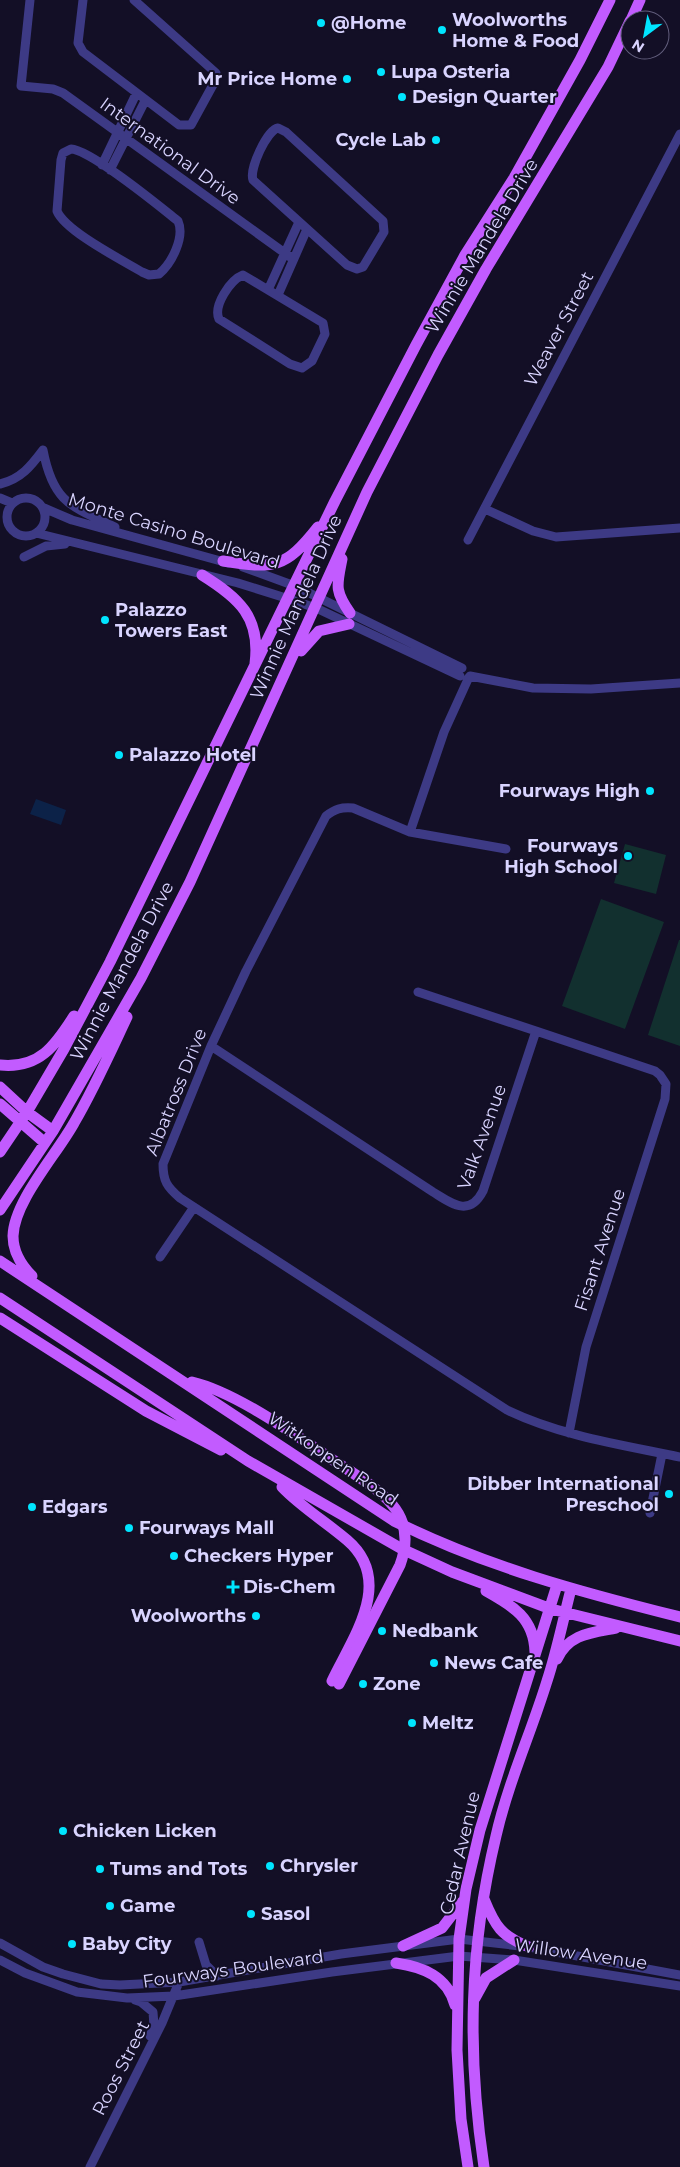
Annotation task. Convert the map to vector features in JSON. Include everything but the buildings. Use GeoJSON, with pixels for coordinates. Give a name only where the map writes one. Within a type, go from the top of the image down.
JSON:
{"type":"FeatureCollection","features":[{"type":"Feature","properties":{"kind":"main road","name":"Winnie Mandela Drive"},"geometry":{"type":"LineString","coordinates":[[0,1152],[27,1112],[110,962],[254,671],[335,501],[460,264],[514,178],[580,60],[610,0]]}},
{"type":"Feature","properties":{"kind":"main road","name":"Winnie Mandela Drive"},"geometry":{"type":"LineString","coordinates":[[0,1210],[53,1131],[141,978],[190,882],[318,603],[343,543],[438,355],[486,269],[536,190],[608,67],[620,42]]}},
{"type":"Feature","properties":{"kind":"main road"},"geometry":{"type":"LineString","coordinates":[[223,562],[262,566],[282,562],[292,556],[319,526],[335,501]]}},
{"type":"Feature","properties":{"kind":"main road"},"geometry":{"type":"LineString","coordinates":[[287,670],[307,643],[320,631],[349,618],[337,588],[343,543]]}},
{"type":"Feature","properties":{"kind":"main road"},"geometry":{"type":"LineString","coordinates":[[202,575],[228,591],[248,612],[256,641],[254,671]]}},
{"type":"Feature","properties":{"kind":"main road"},"geometry":{"type":"LineString","coordinates":[[0,1065],[14,1066],[27,1064],[52,1047],[110,962]]}},
{"type":"Feature","properties":{"kind":"main road"},"geometry":{"type":"LineString","coordinates":[[66,1304],[31,1276],[22,1265],[14,1243],[15,1224],[24,1200],[73,1125],[99,1078],[138,990],[141,978]]}},
{"type":"Feature","properties":{"kind":"main road"},"geometry":{"type":"LineString","coordinates":[[0,1087],[27,1112],[53,1131]]}},
{"type":"Feature","properties":{"kind":"main road"},"geometry":{"type":"LineString","coordinates":[[0,1104],[20,1124],[45,1143]]}},
{"type":"Feature","properties":{"kind":"main road","name":"Witkoppen Road"},"geometry":{"type":"LineString","coordinates":[[0,1261],[394,1521],[431,1539],[557,1585],[680,1617]]}},
{"type":"Feature","properties":{"kind":"main road"},"geometry":{"type":"LineString","coordinates":[[0,1298],[248,1461],[357,1525],[452,1572],[522,1613],[535,1639],[536,1658]]}},
{"type":"Feature","properties":{"kind":"main road"},"geometry":{"type":"LineString","coordinates":[[0,1318],[146,1411],[214,1447],[248,1461]]}},
{"type":"Feature","properties":{"kind":"main road"},"geometry":{"type":"LineString","coordinates":[[183,1380],[207,1386],[243,1404],[350,1471],[384,1494],[396,1507],[403,1523],[405,1546],[400,1565],[336,1683],[367,1606],[370,1594],[370,1579],[366,1565],[353,1546],[284,1489],[270,1474]]}},
{"type":"Feature","properties":{"kind":"main road"},"geometry":{"type":"LineString","coordinates":[[452,1572],[565,1613],[680,1641]]}},
{"type":"Feature","properties":{"kind":"main road","name":"Cedar Avenue"},"geometry":{"type":"LineString","coordinates":[[468,2167],[458,2087],[457,2016],[459,1939],[466,1889],[480,1830],[536,1658],[557,1585]]}},
{"type":"Feature","properties":{"kind":"main road","name":"Cedar Avenue"},"geometry":{"type":"LineString","coordinates":[[484,2167],[474,2086],[474,2000],[477,1941],[496,1834],[548,1680],[571,1589]]}},
{"type":"Feature","properties":{"kind":"main road"},"geometry":{"type":"LineString","coordinates":[[548,1680],[560,1652],[569,1641],[579,1635],[620,1627]]}},
{"type":"Feature","properties":{"kind":"main road"},"geometry":{"type":"LineString","coordinates":[[403,1946],[442,1928],[461,1904],[466,1889]]}},
{"type":"Feature","properties":{"kind":"main road"},"geometry":{"type":"LineString","coordinates":[[484,1897],[495,1924],[502,1932],[511,1940],[529,1947]]}},
{"type":"Feature","properties":{"kind":"main road"},"geometry":{"type":"LineString","coordinates":[[474,2000],[486,1978],[514,1960]]}},
{"type":"Feature","properties":{"kind":"main road"},"geometry":{"type":"LineString","coordinates":[[396,1963],[425,1970],[442,1981],[451,1994],[457,2016]]}},
{"type":"Feature","properties":{"kind":"street","name":"International Drive"},"geometry":{"type":"LineString","coordinates":[[30,0],[21,86],[53,89],[63,93],[293,259]]}},
{"type":"Feature","properties":{"kind":"street"},"geometry":{"type":"LineString","coordinates":[[83,0],[80,48],[136,94],[179,125],[187,127],[194,122],[216,76],[214,70],[134,0]]}},
{"type":"Feature","properties":{"kind":"street"},"geometry":{"type":"LineString","coordinates":[[102,165],[136,94]]}},
{"type":"Feature","properties":{"kind":"street"},"geometry":{"type":"LineString","coordinates":[[110,170],[146,101]]}},
{"type":"Feature","properties":{"kind":"street"},"geometry":{"type":"LineString","coordinates":[[278,128],[286,132],[378,215],[384,227],[366,264],[357,269],[346,265],[299,222],[257,184],[252,176],[253,167],[274,129],[278,128]]}},
{"type":"Feature","properties":{"kind":"street","name":"Weaver Street"},"geometry":{"type":"LineString","coordinates":[[468,540],[680,134]]}},
{"type":"Feature","properties":{"kind":"street"},"geometry":{"type":"LineString","coordinates":[[71,148],[78,150],[102,165],[178,221],[180,238],[168,264],[159,274],[149,275],[142,272],[72,229],[59,217],[57,212],[58,181],[64,153],[71,148]]}},
{"type":"Feature","properties":{"kind":"street"},"geometry":{"type":"LineString","coordinates":[[268,290],[299,222]]}},
{"type":"Feature","properties":{"kind":"street"},"geometry":{"type":"LineString","coordinates":[[278,295],[307,229]]}},
{"type":"Feature","properties":{"kind":"street"},"geometry":{"type":"LineString","coordinates":[[247,276],[268,290],[320,321],[325,329],[326,334],[316,355],[305,368],[290,364],[223,322],[218,316],[225,292],[238,277],[247,276]]}},
{"type":"Feature","properties":{"kind":"street"},"geometry":{"type":"LineString","coordinates":[[0,484],[12,481],[22,475],[44,450],[52,483],[58,494],[71,505],[135,537]]}},
{"type":"Feature","properties":{"kind":"street"},"geometry":{"type":"LineString","coordinates":[[28,497],[35,499],[44,508],[44,524],[36,533],[21,536],[4,522],[7,511],[12,503],[16,499],[28,497]]}},
{"type":"Feature","properties":{"kind":"street"},"geometry":{"type":"LineString","coordinates":[[0,498],[12,503]]}},
{"type":"Feature","properties":{"kind":"street","name":"Monte Casino Boulevard"},"geometry":{"type":"LineString","coordinates":[[44,508],[72,520],[223,562],[295,586],[318,603]]}},
{"type":"Feature","properties":{"kind":"street"},"geometry":{"type":"LineString","coordinates":[[485,509],[533,531],[556,537],[680,528]]}},
{"type":"Feature","properties":{"kind":"street","name":"Monte Casino Boulevard"},"geometry":{"type":"LineString","coordinates":[[36,533],[289,599],[318,603]]}},
{"type":"Feature","properties":{"kind":"street"},"geometry":{"type":"LineString","coordinates":[[24,557],[38,548],[55,544],[86,545]]}},
{"type":"Feature","properties":{"kind":"street"},"geometry":{"type":"LineString","coordinates":[[318,603],[349,618],[367,632],[396,640]]}},
{"type":"Feature","properties":{"kind":"street"},"geometry":{"type":"LineString","coordinates":[[349,618],[371,623],[396,640],[464,675],[533,688],[591,688],[680,684]]}},
{"type":"Feature","properties":{"kind":"street"},"geometry":{"type":"LineString","coordinates":[[367,632],[371,623]]}},
{"type":"Feature","properties":{"kind":"street"},"geometry":{"type":"LineString","coordinates":[[410,832],[464,675]]}},
{"type":"Feature","properties":{"kind":"street","name":"Albatross Drive"},"geometry":{"type":"LineString","coordinates":[[506,849],[410,832],[353,808],[343,807],[326,816],[250,963],[211,1046],[163,1164],[163,1179],[168,1188],[194,1207],[507,1410],[527,1420],[569,1433],[680,1457]]}},
{"type":"Feature","properties":{"kind":"street"},"geometry":{"type":"LineString","coordinates":[[418,992],[536,1031]]}},
{"type":"Feature","properties":{"kind":"street","name":"Valk Avenue"},"geometry":{"type":"LineString","coordinates":[[211,1046],[433,1192],[454,1205],[462,1207],[474,1203],[483,1191],[536,1031]]}},
{"type":"Feature","properties":{"kind":"street","name":"Fisant Avenue"},"geometry":{"type":"LineString","coordinates":[[536,1031],[660,1074],[667,1088],[586,1347],[569,1433]]}},
{"type":"Feature","properties":{"kind":"street"},"geometry":{"type":"LineString","coordinates":[[160,1256],[194,1207]]}},
{"type":"Feature","properties":{"kind":"street"},"geometry":{"type":"LineString","coordinates":[[650,1513],[662,1454]]}},
{"type":"Feature","properties":{"kind":"street","name":"Fourways Boulevard"},"geometry":{"type":"LineString","coordinates":[[0,1943],[43,1967],[63,1974],[101,1984],[120,1985],[179,1982],[403,1946],[459,1939],[477,1941]]}},
{"type":"Feature","properties":{"kind":"street","name":"Willow Avenue"},"geometry":{"type":"LineString","coordinates":[[477,1941],[529,1947],[680,1975]]}},
{"type":"Feature","properties":{"kind":"street"},"geometry":{"type":"LineString","coordinates":[[199,1942],[206,1965],[217,1976]]}},
{"type":"Feature","properties":{"kind":"street","name":"Fourways Boulevard"},"geometry":{"type":"LineString","coordinates":[[0,1960],[25,1973],[77,1992],[128,1998],[174,1996],[396,1963],[459,1956],[476,1957]]}},
{"type":"Feature","properties":{"kind":"street","name":"Willow Avenue"},"geometry":{"type":"LineString","coordinates":[[476,1957],[514,1960],[680,1986]]}},
{"type":"Feature","properties":{"kind":"street","name":"Roos Street"},"geometry":{"type":"LineString","coordinates":[[90,2167],[148,2051],[179,1982]]}},
{"type":"Feature","properties":{"kind":"street"},"geometry":{"type":"LineString","coordinates":[[128,1998],[141,2002],[153,2012],[154,2021],[148,2042],[148,2051]]}},
{"type":"Feature","properties":{"kind":"green space"},"geometry":{"type":"Polygon","coordinates":[[[625,844],[666,855],[656,894],[614,883],[625,844]]]}},
{"type":"Feature","properties":{"kind":"green space"},"geometry":{"type":"Polygon","coordinates":[[[601,899],[664,922],[625,1029],[562,1006],[601,899]]]}},
{"type":"Feature","properties":{"kind":"green space"},"geometry":{"type":"Polygon","coordinates":[[[680,940],[680,1046],[648,1035],[680,940]]]}},
{"type":"Feature","properties":{"kind":"water"},"geometry":{"type":"Polygon","coordinates":[[[36,799],[66,810],[61,825],[30,814],[36,799]]]}},
{"type":"Feature","properties":{"kind":"place","name":"@Home"},"geometry":{"type":"Point","coordinates":[321,23]}},
{"type":"Feature","properties":{"kind":"place","name":"Woolworths Home & Food"},"geometry":{"type":"Point","coordinates":[442,30]}},
{"type":"Feature","properties":{"kind":"place","name":"Lupa Osteria"},"geometry":{"type":"Point","coordinates":[381,72]}},
{"type":"Feature","properties":{"kind":"place","name":"Mr Price Home"},"geometry":{"type":"Point","coordinates":[347,79]}},
{"type":"Feature","properties":{"kind":"place","name":"Design Quarter"},"geometry":{"type":"Point","coordinates":[402,97]}},
{"type":"Feature","properties":{"kind":"place","name":"Cycle Lab"},"geometry":{"type":"Point","coordinates":[436,140]}},
{"type":"Feature","properties":{"kind":"place","name":"Palazzo Towers East"},"geometry":{"type":"Point","coordinates":[105,620]}},
{"type":"Feature","properties":{"kind":"place","name":"Palazzo Hotel"},"geometry":{"type":"Point","coordinates":[119,755]}},
{"type":"Feature","properties":{"kind":"place","name":"Fourways High"},"geometry":{"type":"Point","coordinates":[650,791]}},
{"type":"Feature","properties":{"kind":"place","name":"Fourways High School"},"geometry":{"type":"Point","coordinates":[628,856]}},
{"type":"Feature","properties":{"kind":"place","name":"Dibber International Preschool"},"geometry":{"type":"Point","coordinates":[669,1494]}},
{"type":"Feature","properties":{"kind":"place","name":"Edgars"},"geometry":{"type":"Point","coordinates":[32,1507]}},
{"type":"Feature","properties":{"kind":"place","name":"Fourways Mall"},"geometry":{"type":"Point","coordinates":[129,1528]}},
{"type":"Feature","properties":{"kind":"place","name":"Checkers Hyper"},"geometry":{"type":"Point","coordinates":[174,1556]}},
{"type":"Feature","properties":{"kind":"place","name":"Dis-Chem"},"geometry":{"type":"Point","coordinates":[233,1587]}},
{"type":"Feature","properties":{"kind":"place","name":"Woolworths"},"geometry":{"type":"Point","coordinates":[256,1616]}},
{"type":"Feature","properties":{"kind":"place","name":"Nedbank"},"geometry":{"type":"Point","coordinates":[382,1631]}},
{"type":"Feature","properties":{"kind":"place","name":"News Cafe"},"geometry":{"type":"Point","coordinates":[434,1663]}},
{"type":"Feature","properties":{"kind":"place","name":"Zone"},"geometry":{"type":"Point","coordinates":[363,1684]}},
{"type":"Feature","properties":{"kind":"place","name":"Meltz"},"geometry":{"type":"Point","coordinates":[412,1723]}},
{"type":"Feature","properties":{"kind":"place","name":"Chicken Licken"},"geometry":{"type":"Point","coordinates":[63,1831]}},
{"type":"Feature","properties":{"kind":"place","name":"Chrysler"},"geometry":{"type":"Point","coordinates":[270,1866]}},
{"type":"Feature","properties":{"kind":"place","name":"Tums and Tots"},"geometry":{"type":"Point","coordinates":[100,1869]}},
{"type":"Feature","properties":{"kind":"place","name":"Game"},"geometry":{"type":"Point","coordinates":[110,1906]}},
{"type":"Feature","properties":{"kind":"place","name":"Sasol"},"geometry":{"type":"Point","coordinates":[251,1914]}},
{"type":"Feature","properties":{"kind":"place","name":"Baby City"},"geometry":{"type":"Point","coordinates":[72,1944]}}]}
